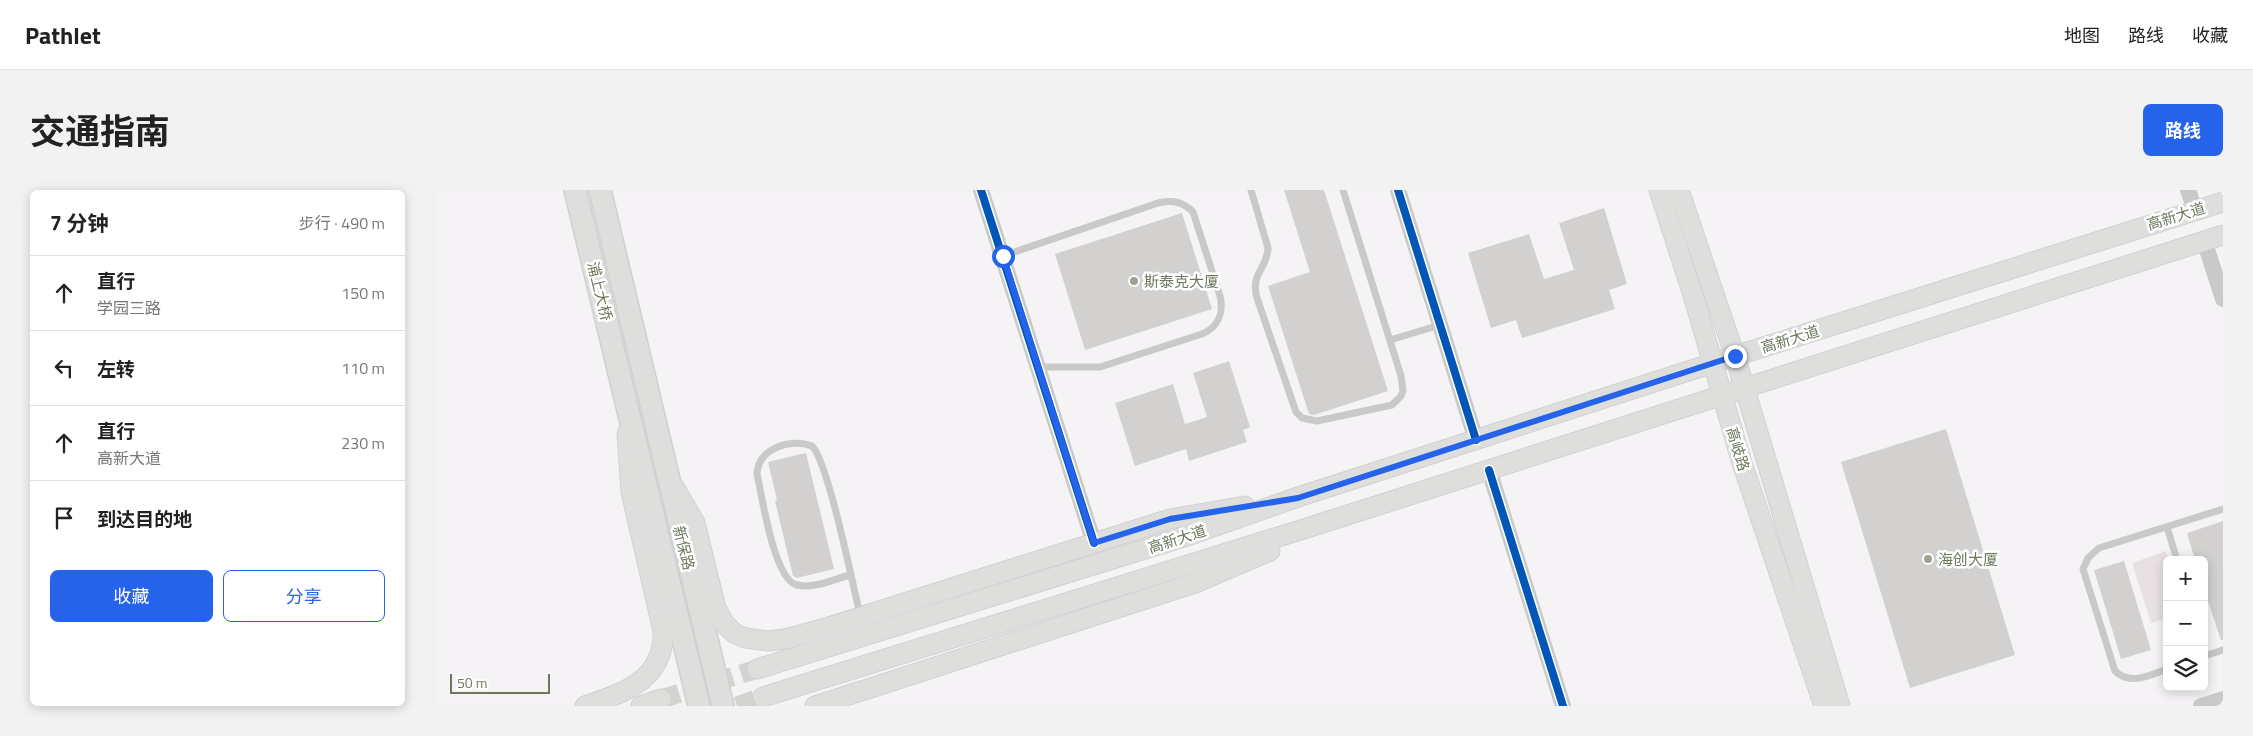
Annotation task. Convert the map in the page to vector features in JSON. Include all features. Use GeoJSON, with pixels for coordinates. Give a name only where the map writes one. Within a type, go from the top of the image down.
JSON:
{"type":"FeatureCollection","features":[{"type":"Feature","properties":{"kind":"main road","name":"浦上大桥"},"geometry":{"type":"LineString","coordinates":[[575,190],[624,393]]}},
{"type":"Feature","properties":{"kind":"main road","name":"新保路"},"geometry":{"type":"LineString","coordinates":[[600,190],[723,706]]}},
{"type":"Feature","properties":{"kind":"main road","name":"高岐路"},"geometry":{"type":"LineString","coordinates":[[1659,190],[1693,295],[1742,463],[1824,706]]}},
{"type":"Feature","properties":{"kind":"main road","name":"高岐路"},"geometry":{"type":"LineString","coordinates":[[1679,190],[1735,356],[1840,706]]}},
{"type":"Feature","properties":{"kind":"main road","name":"高新大道"},"geometry":{"type":"LineString","coordinates":[[757,669],[1187,536],[1712,363],[2223,202]]}},
{"type":"Feature","properties":{"kind":"main road","name":"高新大道"},"geometry":{"type":"LineString","coordinates":[[763,697],[1310,527],[2223,235]]}},
{"type":"Feature","properties":{"kind":"main road"},"geometry":{"type":"LineString","coordinates":[[585,706],[616,696],[634,687],[651,671],[659,658],[663,643],[663,631],[631,492],[624,393]]}},
{"type":"Feature","properties":{"kind":"main road","name":"新保路"},"geometry":{"type":"LineString","coordinates":[[624,393],[699,706]]}},
{"type":"Feature","properties":{"kind":"main road"},"geometry":{"type":"LineString","coordinates":[[666,473],[695,523],[716,608],[734,633],[755,640],[785,639],[861,617],[1170,519],[1298,498]]}},
{"type":"Feature","properties":{"kind":"main road"},"geometry":{"type":"LineString","coordinates":[[815,706],[1195,583],[1273,549],[1310,527]]}},
{"type":"Feature","properties":{"kind":"main road"},"geometry":{"type":"LineString","coordinates":[[641,706],[661,699]]}},
{"type":"Feature","properties":{"kind":"street"},"geometry":{"type":"LineString","coordinates":[[981,190],[1094,543]]}},
{"type":"Feature","properties":{"kind":"street"},"geometry":{"type":"LineString","coordinates":[[1398,190],[1476,440]]}},
{"type":"Feature","properties":{"kind":"street"},"geometry":{"type":"LineString","coordinates":[[2188,190],[2195,210]]}},
{"type":"Feature","properties":{"kind":"street"},"geometry":{"type":"LineString","coordinates":[[2204,240],[2223,300]]}},
{"type":"Feature","properties":{"kind":"street"},"geometry":{"type":"LineString","coordinates":[[1489,470],[1563,706]]}},
{"type":"Feature","properties":{"kind":"street"},"geometry":{"type":"LineString","coordinates":[[2201,706],[2223,699]]}},
{"type":"Feature","properties":{"kind":"lane"},"geometry":{"type":"LineString","coordinates":[[1251,190],[1268,248],[1265,263],[1254,282],[1255,290],[1296,412],[1301,418],[1317,420],[1383,407],[1397,401],[1401,396],[1403,385],[1343,190]]}},
{"type":"Feature","properties":{"kind":"lane"},"geometry":{"type":"LineString","coordinates":[[1003,256],[1158,203],[1176,201],[1193,212],[1220,296],[1221,316],[1213,327],[1202,334],[1100,368],[1039,367]]}},
{"type":"Feature","properties":{"kind":"lane"},"geometry":{"type":"LineString","coordinates":[[1390,340],[1440,325]]}},
{"type":"Feature","properties":{"kind":"lane"},"geometry":{"type":"LineString","coordinates":[[850,574],[810,585],[789,582],[777,559],[757,474],[759,463],[767,453],[796,443],[806,444],[816,450],[826,477],[861,617]]}},
{"type":"Feature","properties":{"kind":"lane"},"geometry":{"type":"LineString","coordinates":[[2163,670],[2132,679],[2119,675],[2115,671],[2083,569],[2088,558],[2099,548],[2223,509]]}},
{"type":"Feature","properties":{"kind":"lane"},"geometry":{"type":"LineString","coordinates":[[2167,527],[2176,556]]}},
{"type":"Feature","properties":{"kind":"lane"},"geometry":{"type":"LineString","coordinates":[[2208,654],[2223,650]]}},
{"type":"Feature","properties":{"kind":"shaded area"},"geometry":{"type":"Polygon","coordinates":[[[2166,551],[2168,556],[2163,556],[2163,619],[2151,623],[2132,563],[2166,551]]]}},
{"type":"Feature","properties":{"kind":"building"},"geometry":{"type":"Polygon","coordinates":[[[1284,190],[1324,190],[1388,391],[1314,415],[1309,414],[1268,286],[1310,272],[1284,190]]]}},
{"type":"Feature","properties":{"kind":"building"},"geometry":{"type":"Polygon","coordinates":[[[1604,208],[1627,284],[1609,290],[1615,309],[1522,338],[1516,320],[1491,328],[1468,253],[1529,234],[1544,279],[1574,270],[1559,223],[1604,208]]]}},
{"type":"Feature","properties":{"kind":"building","name":"斯泰克大厦"},"geometry":{"type":"Polygon","coordinates":[[[1182,213],[1212,309],[1085,350],[1055,254],[1182,213]]]}},
{"type":"Feature","properties":{"kind":"building"},"geometry":{"type":"Polygon","coordinates":[[[1229,361],[1250,427],[1243,430],[1247,442],[1189,461],[1186,449],[1135,466],[1115,403],[1173,384],[1185,424],[1207,417],[1193,373],[1229,361]]]}},
{"type":"Feature","properties":{"kind":"building","name":"海创大厦"},"geometry":{"type":"Polygon","coordinates":[[[1946,429],[2015,655],[1910,688],[1841,462],[1946,429]]]}},
{"type":"Feature","properties":{"kind":"building"},"geometry":{"type":"Polygon","coordinates":[[[806,453],[834,569],[797,578],[793,576],[775,501],[777,500],[768,462],[806,453]]]}},
{"type":"Feature","properties":{"kind":"building"},"geometry":{"type":"Polygon","coordinates":[[[2223,521],[2223,640],[2221,640],[2208,601],[2208,556],[2194,556],[2187,533],[2223,521]]]}},
{"type":"Feature","properties":{"kind":"building"},"geometry":{"type":"Polygon","coordinates":[[[2124,561],[2151,650],[2121,659],[2094,570],[2124,561]]]}},
{"type":"Feature","properties":{"kind":"tunnel"},"geometry":{"type":"LineString","coordinates":[[661,699],[757,669]]}},
{"type":"Feature","properties":{"kind":"tunnel"},"geometry":{"type":"LineString","coordinates":[[737,706],[763,697]]}},
{"type":"Feature","properties":{"kind":"cycle path"},"geometry":{"type":"LineString","coordinates":[[981,190],[1094,543]]}},
{"type":"Feature","properties":{"kind":"cycle path"},"geometry":{"type":"LineString","coordinates":[[1398,190],[1476,440]]}},
{"type":"Feature","properties":{"kind":"cycle path"},"geometry":{"type":"LineString","coordinates":[[1489,470],[1563,706]]}},
{"type":"Feature","properties":{"kind":"place","name":"斯泰克大厦"},"geometry":{"type":"Point","coordinates":[1134,281]}},
{"type":"Feature","properties":{"kind":"place","name":"海创大厦"},"geometry":{"type":"Point","coordinates":[1928,559]}},
{"type":"Feature","properties":{"kind":"route"},"geometry":{"type":"LineString","coordinates":[[1003,256],[1094,543],[1170,519],[1298,498],[1735,356]]}}]}
